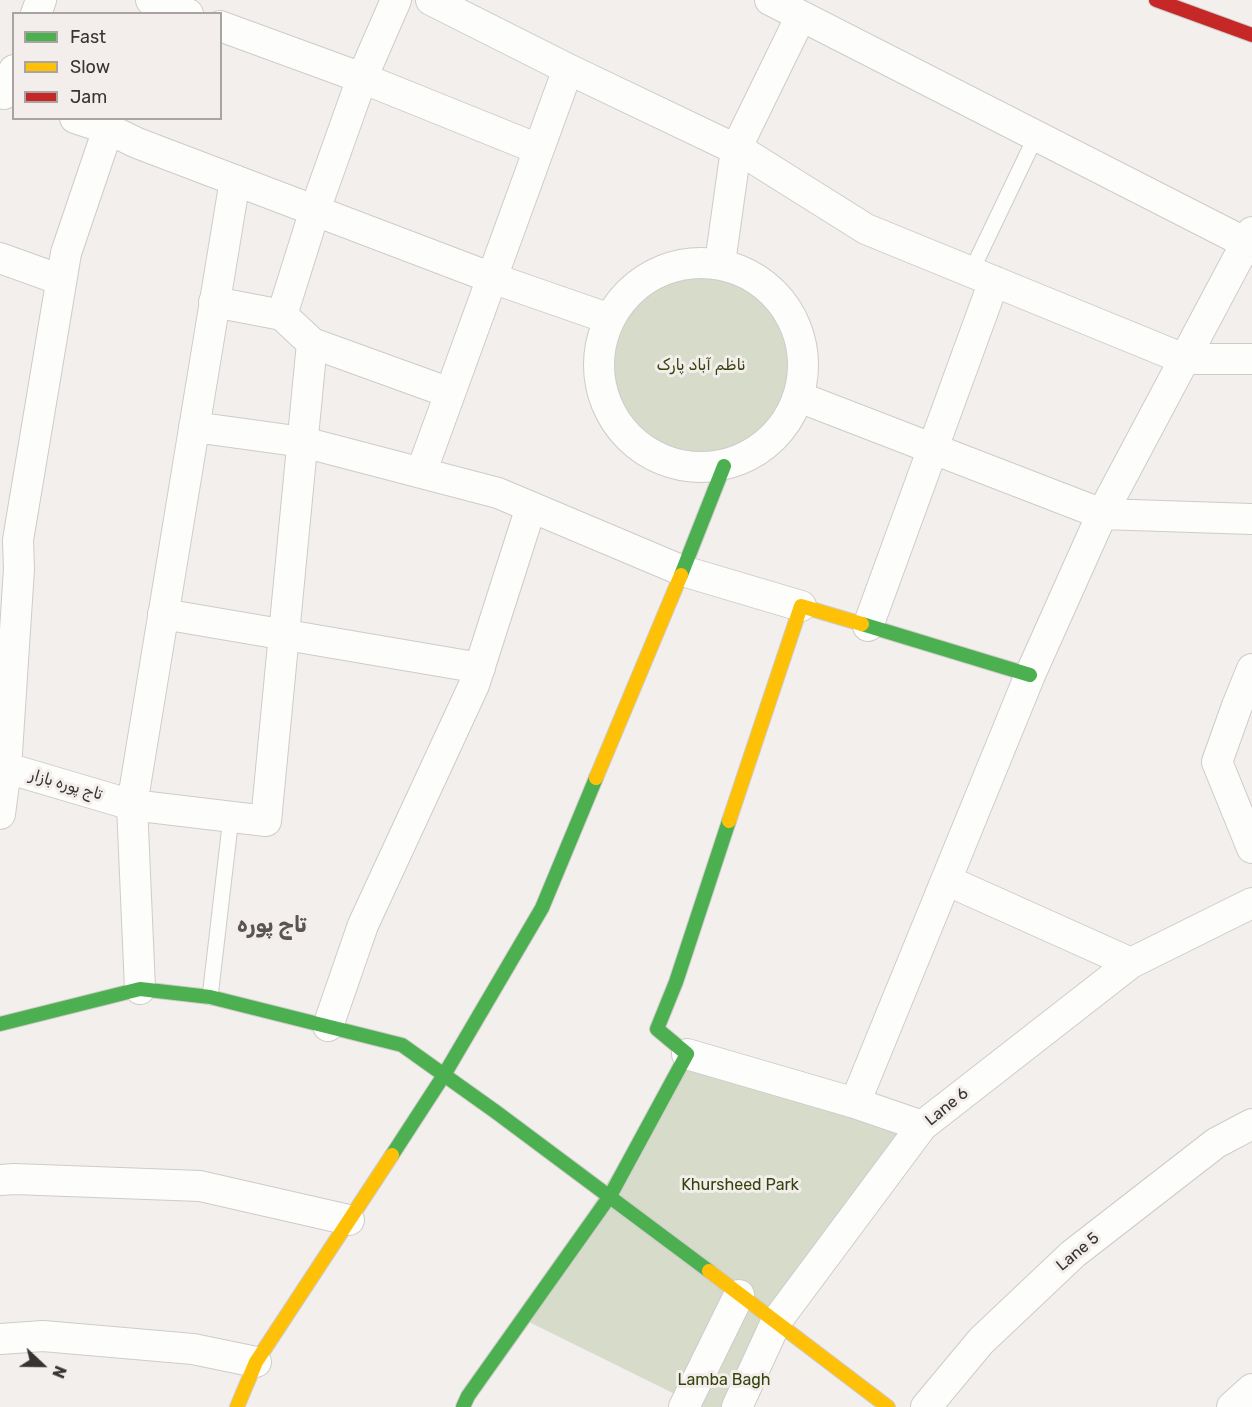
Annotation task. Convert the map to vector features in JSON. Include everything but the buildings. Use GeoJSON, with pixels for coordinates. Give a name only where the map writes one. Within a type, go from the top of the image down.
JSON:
{"type":"FeatureCollection","features":[{"type":"Feature","properties":{"kind":"street"},"geometry":{"type":"LineString","coordinates":[[151,0],[187,10]]}},
{"type":"Feature","properties":{"kind":"street"},"geometry":{"type":"LineString","coordinates":[[282,315],[315,210],[362,78],[396,0]]}},
{"type":"Feature","properties":{"kind":"street"},"geometry":{"type":"LineString","coordinates":[[431,0],[568,69],[748,155],[866,229],[1184,359],[1252,359]]}},
{"type":"Feature","properties":{"kind":"street"},"geometry":{"type":"LineString","coordinates":[[770,0],[1036,136],[1246,253],[1184,359],[1102,514],[1030,675],[855,1103]]}},
{"type":"Feature","properties":{"kind":"street"},"geometry":{"type":"LineString","coordinates":[[1156,0],[1252,35]]}},
{"type":"Feature","properties":{"kind":"street"},"geometry":{"type":"LineString","coordinates":[[720,263],[736,149],[801,16]]}},
{"type":"Feature","properties":{"kind":"street"},"geometry":{"type":"LineString","coordinates":[[222,27],[362,78],[538,149]]}},
{"type":"Feature","properties":{"kind":"street"},"geometry":{"type":"LineString","coordinates":[[421,473],[568,69]]}},
{"type":"Feature","properties":{"kind":"street"},"geometry":{"type":"LineString","coordinates":[[81,120],[108,129],[142,131],[235,180],[492,278],[610,319]]}},
{"type":"Feature","properties":{"kind":"street"},"geometry":{"type":"LineString","coordinates":[[0,814],[19,569],[9,536],[66,253],[108,129]]}},
{"type":"Feature","properties":{"kind":"street"},"geometry":{"type":"LineString","coordinates":[[140,989],[132,805],[235,180]]}},
{"type":"Feature","properties":{"kind":"street"},"geometry":{"type":"LineString","coordinates":[[0,258],[62,280]]}},
{"type":"Feature","properties":{"kind":"street"},"geometry":{"type":"LineString","coordinates":[[687,263],[720,263],[752,275],[780,297],[797,327],[804,362],[799,397],[783,428],[757,452],[724,466],[691,467],[659,459],[632,441],[611,415],[601,384],[600,351],[610,319],[629,292],[655,273],[687,263]]}},
{"type":"Feature","properties":{"kind":"street"},"geometry":{"type":"LineString","coordinates":[[868,626],[933,448],[982,277]]}},
{"type":"Feature","properties":{"kind":"street"},"geometry":{"type":"LineString","coordinates":[[214,302],[282,315],[312,343],[450,393]]}},
{"type":"Feature","properties":{"kind":"street"},"geometry":{"type":"LineString","coordinates":[[284,634],[312,343]]}},
{"type":"Feature","properties":{"kind":"street"},"geometry":{"type":"LineString","coordinates":[[799,397],[1102,514],[1252,519]]}},
{"type":"Feature","properties":{"kind":"street"},"geometry":{"type":"LineString","coordinates":[[194,427],[303,442],[498,493],[683,571],[1030,675]]}},
{"type":"Feature","properties":{"kind":"street"},"geometry":{"type":"LineString","coordinates":[[237,1407],[256,1362],[444,1075],[542,908],[683,571],[724,466]]}},
{"type":"Feature","properties":{"kind":"street"},"geometry":{"type":"LineString","coordinates":[[328,1026],[363,926],[474,685],[531,507]]}},
{"type":"Feature","properties":{"kind":"street"},"geometry":{"type":"LineString","coordinates":[[801,606],[676,982],[657,1029],[687,1054],[855,1103],[922,1126]]}},
{"type":"Feature","properties":{"kind":"street"},"geometry":{"type":"LineString","coordinates":[[164,614],[480,668]]}},
{"type":"Feature","properties":{"kind":"street","name":"تاج پورہ بازار"},"geometry":{"type":"LineString","coordinates":[[3,767],[132,805],[266,821],[284,634]]}},
{"type":"Feature","properties":{"kind":"street"},"geometry":{"type":"LineString","coordinates":[[1252,669],[1244,704],[1217,762],[1252,848]]}},
{"type":"Feature","properties":{"kind":"street"},"geometry":{"type":"LineString","coordinates":[[946,880],[1131,963]]}},
{"type":"Feature","properties":{"kind":"street","name":"Lane 6"},"geometry":{"type":"LineString","coordinates":[[737,1407],[776,1322],[922,1126],[1131,963],[1252,903]]}},
{"type":"Feature","properties":{"kind":"street"},"geometry":{"type":"LineString","coordinates":[[0,1024],[64,1006],[140,989],[210,997],[402,1045],[610,1196],[888,1407]]}},
{"type":"Feature","properties":{"kind":"street"},"geometry":{"type":"LineString","coordinates":[[463,1407],[468,1396],[610,1196],[687,1054]]}},
{"type":"Feature","properties":{"kind":"street","name":"Lane 5"},"geometry":{"type":"LineString","coordinates":[[926,1407],[981,1341],[1073,1254],[1216,1143],[1252,1124]]}},
{"type":"Feature","properties":{"kind":"street"},"geometry":{"type":"LineString","coordinates":[[0,1180],[200,1186],[348,1220]]}},
{"type":"Feature","properties":{"kind":"street"},"geometry":{"type":"LineString","coordinates":[[684,1407],[740,1295]]}},
{"type":"Feature","properties":{"kind":"street"},"geometry":{"type":"LineString","coordinates":[[0,1339],[43,1336],[194,1349],[256,1362]]}},
{"type":"Feature","properties":{"kind":"street"},"geometry":{"type":"LineString","coordinates":[[1232,1407],[1252,1389]]}},
{"type":"Feature","properties":{"kind":"lane"},"geometry":{"type":"LineString","coordinates":[[982,277],[1036,136]]}},
{"type":"Feature","properties":{"kind":"lane"},"geometry":{"type":"LineString","coordinates":[[210,997],[231,817]]}},
{"type":"Feature","properties":{"kind":"green space","name":"ناظم آباد پارک"},"geometry":{"type":"Polygon","coordinates":[[[701,263],[731,267],[749,275],[766,286],[780,300],[799,335],[803,365],[799,395],[791,413],[780,430],[766,444],[731,463],[701,467],[671,463],[653,455],[636,444],[622,430],[603,395],[599,365],[603,335],[611,317],[622,300],[636,286],[671,267],[701,263]]]}},
{"type":"Feature","properties":{"kind":"green space","name":"Khursheed Park"},"geometry":{"type":"Polygon","coordinates":[[[687,1054],[922,1126],[737,1407],[684,1407],[687,1400],[523,1319],[687,1054]]]}},
{"type":"Feature","properties":{"kind":"traffic: fast"},"geometry":{"type":"LineString","coordinates":[[681,575],[724,466]]}},
{"type":"Feature","properties":{"kind":"traffic: fast"},"geometry":{"type":"LineString","coordinates":[[862,624],[1030,675]]}},
{"type":"Feature","properties":{"kind":"traffic: fast"},"geometry":{"type":"LineString","coordinates":[[392,1155],[444,1075],[542,908],[596,778]]}},
{"type":"Feature","properties":{"kind":"traffic: fast"},"geometry":{"type":"LineString","coordinates":[[463,1407],[468,1396],[610,1196],[687,1054],[657,1029],[676,982],[729,821]]}},
{"type":"Feature","properties":{"kind":"traffic: fast"},"geometry":{"type":"LineString","coordinates":[[0,1024],[140,989],[210,997],[402,1045],[709,1271]]}},
{"type":"Feature","properties":{"kind":"traffic: slow"},"geometry":{"type":"LineString","coordinates":[[596,778],[681,575]]}},
{"type":"Feature","properties":{"kind":"traffic: slow"},"geometry":{"type":"LineString","coordinates":[[729,821],[801,606],[862,624]]}},
{"type":"Feature","properties":{"kind":"traffic: slow"},"geometry":{"type":"LineString","coordinates":[[237,1407],[256,1362],[392,1155]]}},
{"type":"Feature","properties":{"kind":"traffic: slow"},"geometry":{"type":"LineString","coordinates":[[709,1271],[888,1407]]}},
{"type":"Feature","properties":{"kind":"traffic: jam"},"geometry":{"type":"LineString","coordinates":[[1156,0],[1252,35]]}},
{"type":"Feature","properties":{"kind":"district","name":"تاج پورہ"},"geometry":{"type":"Point","coordinates":[272,926]}},
{"type":"Feature","properties":{"kind":"park label","name":"Lamba Bagh"},"geometry":{"type":"Point","coordinates":[724,1380]}}]}
